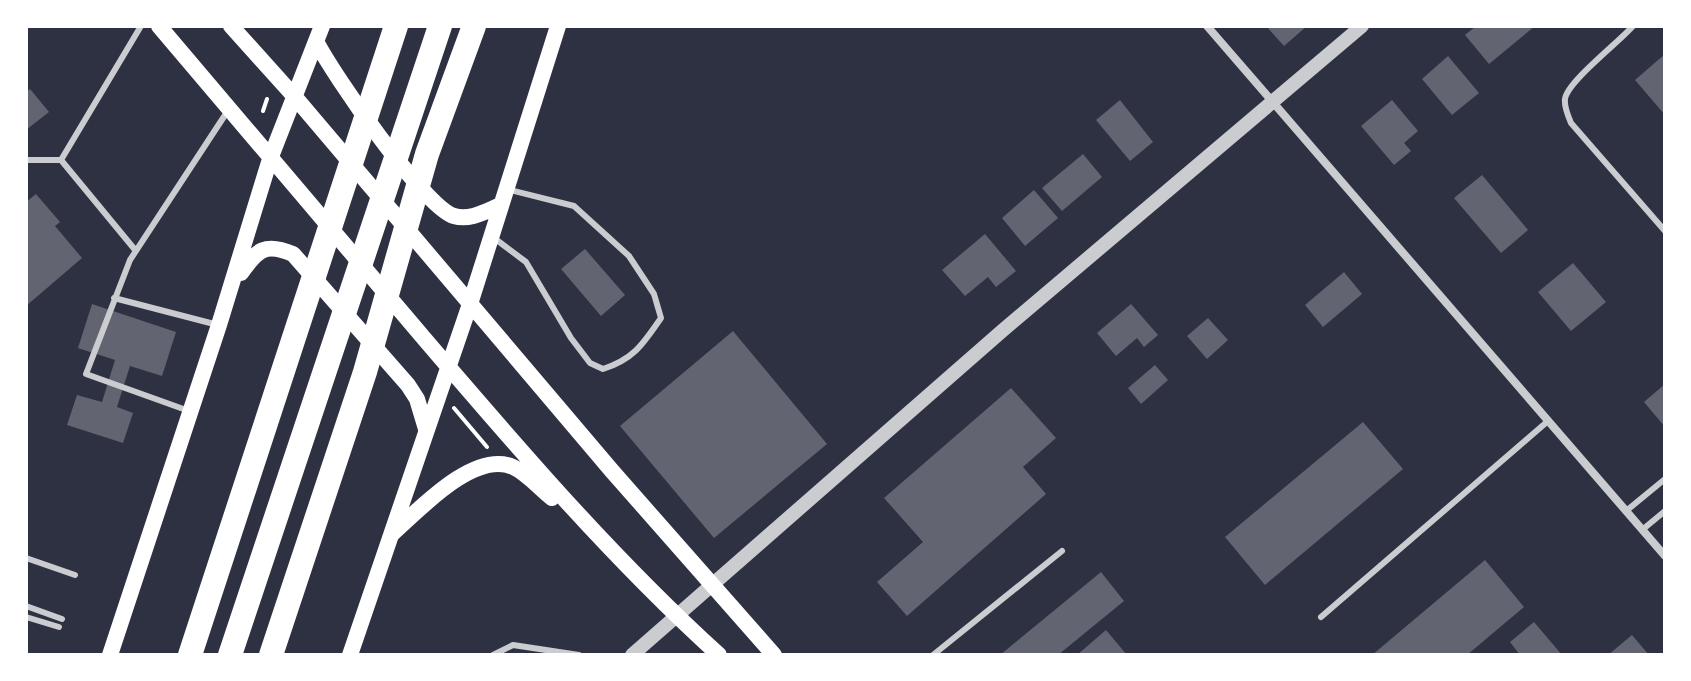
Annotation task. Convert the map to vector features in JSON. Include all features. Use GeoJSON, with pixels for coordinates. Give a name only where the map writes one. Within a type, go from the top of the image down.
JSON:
{"type":"FeatureCollection","features":[{"type":"Feature","properties":{"kind":"highway"},"geometry":{"type":"LineString","coordinates":[[190,655],[396,26]]}},
{"type":"Feature","properties":{"kind":"highway"},"geometry":{"type":"LineString","coordinates":[[230,655],[440,26]]}},
{"type":"Feature","properties":{"kind":"highway"},"geometry":{"type":"LineString","coordinates":[[271,655],[365,372],[427,154],[474,26]]}},
{"type":"Feature","properties":{"kind":"main road"},"geometry":{"type":"LineString","coordinates":[[159,26],[583,522],[719,655]]}},
{"type":"Feature","properties":{"kind":"main road"},"geometry":{"type":"LineString","coordinates":[[231,26],[710,585],[774,655]]}},
{"type":"Feature","properties":{"kind":"main road"},"geometry":{"type":"LineString","coordinates":[[350,655],[470,304],[558,26]]}},
{"type":"Feature","properties":{"kind":"main road"},"geometry":{"type":"LineString","coordinates":[[110,655],[231,288],[270,159],[319,34]]}},
{"type":"Feature","properties":{"kind":"main road"},"geometry":{"type":"LineString","coordinates":[[319,34],[340,81],[429,200],[453,216],[472,217],[504,197]]}},
{"type":"Feature","properties":{"kind":"main road"},"geometry":{"type":"LineString","coordinates":[[231,288],[253,256],[263,249],[278,248],[293,254],[408,385],[417,399],[426,429]]}},
{"type":"Feature","properties":{"kind":"main road"},"geometry":{"type":"LineString","coordinates":[[392,534],[455,479],[494,465],[512,466],[583,522]]}},
{"type":"Feature","properties":{"kind":"street"},"geometry":{"type":"LineString","coordinates":[[1207,26],[1665,556]]}},
{"type":"Feature","properties":{"kind":"street"},"geometry":{"type":"LineString","coordinates":[[632,655],[1002,331],[1362,26]]}},
{"type":"Feature","properties":{"kind":"lane"},"geometry":{"type":"LineString","coordinates":[[61,160],[141,26]]}},
{"type":"Feature","properties":{"kind":"lane"},"geometry":{"type":"LineString","coordinates":[[1633,26],[1615,46],[1570,84],[1564,100],[1571,123],[1665,231]]}},
{"type":"Feature","properties":{"kind":"lane"},"geometry":{"type":"LineString","coordinates":[[191,411],[86,374],[114,298],[136,251],[229,109]]}},
{"type":"Feature","properties":{"kind":"lane"},"geometry":{"type":"LineString","coordinates":[[26,160],[61,160]]}},
{"type":"Feature","properties":{"kind":"lane"},"geometry":{"type":"LineString","coordinates":[[61,160],[136,251]]}},
{"type":"Feature","properties":{"kind":"lane"},"geometry":{"type":"LineString","coordinates":[[491,235],[526,262],[571,338],[590,363],[603,369],[623,362],[641,346],[661,318],[654,294],[629,256],[574,206],[504,197]]}},
{"type":"Feature","properties":{"kind":"lane"},"geometry":{"type":"LineString","coordinates":[[114,298],[219,325]]}},
{"type":"Feature","properties":{"kind":"lane"},"geometry":{"type":"LineString","coordinates":[[1321,617],[1548,421]]}},
{"type":"Feature","properties":{"kind":"lane"},"geometry":{"type":"LineString","coordinates":[[1626,511],[1665,479]]}},
{"type":"Feature","properties":{"kind":"lane"},"geometry":{"type":"LineString","coordinates":[[1642,530],[1665,511]]}},
{"type":"Feature","properties":{"kind":"lane"},"geometry":{"type":"LineString","coordinates":[[933,655],[1062,551]]}},
{"type":"Feature","properties":{"kind":"lane"},"geometry":{"type":"LineString","coordinates":[[26,558],[75,575]]}},
{"type":"Feature","properties":{"kind":"lane"},"geometry":{"type":"LineString","coordinates":[[26,606],[62,619]]}},
{"type":"Feature","properties":{"kind":"lane"},"geometry":{"type":"LineString","coordinates":[[26,617],[59,627]]}},
{"type":"Feature","properties":{"kind":"lane"},"geometry":{"type":"LineString","coordinates":[[493,655],[513,645],[579,655]]}},
{"type":"Feature","properties":{"kind":"path"},"geometry":{"type":"LineString","coordinates":[[263,111],[267,99]]}},
{"type":"Feature","properties":{"kind":"path"},"geometry":{"type":"LineString","coordinates":[[454,399],[452,405],[486,445],[489,455]]}},
{"type":"Feature","properties":{"kind":"building"},"geometry":{"type":"Polygon","coordinates":[[[1266,26],[1307,26],[1284,46],[1266,26]]]}},
{"type":"Feature","properties":{"kind":"building"},"geometry":{"type":"Polygon","coordinates":[[[1476,26],[1535,26],[1489,64],[1465,35],[1476,26]]]}},
{"type":"Feature","properties":{"kind":"building"},"geometry":{"type":"Polygon","coordinates":[[[1665,54],[1665,115],[1635,80],[1665,54]]]}},
{"type":"Feature","properties":{"kind":"building"},"geometry":{"type":"Polygon","coordinates":[[[1448,56],[1479,93],[1452,115],[1422,79],[1448,56]]]}},
{"type":"Feature","properties":{"kind":"building"},"geometry":{"type":"Polygon","coordinates":[[[30,89],[49,112],[26,130],[26,92],[30,89]]]}},
{"type":"Feature","properties":{"kind":"building"},"geometry":{"type":"Polygon","coordinates":[[[1120,100],[1153,142],[1130,161],[1096,120],[1120,100]]]}},
{"type":"Feature","properties":{"kind":"building"},"geometry":{"type":"Polygon","coordinates":[[[1392,100],[1418,131],[1404,143],[1411,151],[1394,165],[1361,126],[1392,100]]]}},
{"type":"Feature","properties":{"kind":"building"},"geometry":{"type":"Polygon","coordinates":[[[1083,154],[1102,177],[1062,211],[1042,188],[1083,154]]]}},
{"type":"Feature","properties":{"kind":"building"},"geometry":{"type":"Polygon","coordinates":[[[1482,175],[1528,230],[1501,253],[1454,198],[1482,175]]]}},
{"type":"Feature","properties":{"kind":"building"},"geometry":{"type":"Polygon","coordinates":[[[1034,190],[1058,218],[1025,246],[1002,218],[1034,190]]]}},
{"type":"Feature","properties":{"kind":"building"},"geometry":{"type":"Polygon","coordinates":[[[36,194],[60,222],[55,226],[82,258],[26,306],[26,202],[36,194]]]}},
{"type":"Feature","properties":{"kind":"building"},"geometry":{"type":"Polygon","coordinates":[[[985,234],[1016,271],[996,287],[988,277],[965,296],[942,270],[985,234]]]}},
{"type":"Feature","properties":{"kind":"building"},"geometry":{"type":"Polygon","coordinates":[[[585,249],[625,295],[601,316],[561,269],[585,249]]]}},
{"type":"Feature","properties":{"kind":"building"},"geometry":{"type":"Polygon","coordinates":[[[1573,263],[1606,302],[1571,331],[1538,292],[1573,263]]]}},
{"type":"Feature","properties":{"kind":"building"},"geometry":{"type":"Polygon","coordinates":[[[1344,272],[1362,294],[1323,327],[1305,305],[1344,272]]]}},
{"type":"Feature","properties":{"kind":"building"},"geometry":{"type":"Polygon","coordinates":[[[92,304],[176,332],[162,376],[130,366],[117,407],[133,413],[123,443],[67,425],[77,395],[102,402],[115,360],[78,348],[92,304]]]}},
{"type":"Feature","properties":{"kind":"building"},"geometry":{"type":"Polygon","coordinates":[[[1131,304],[1158,335],[1144,347],[1137,338],[1116,356],[1097,333],[1131,304]]]}},
{"type":"Feature","properties":{"kind":"building"},"geometry":{"type":"Polygon","coordinates":[[[1208,318],[1228,340],[1207,359],[1187,336],[1208,318]]]}},
{"type":"Feature","properties":{"kind":"building"},"geometry":{"type":"Polygon","coordinates":[[[733,331],[827,444],[714,538],[620,426],[733,331]]]}},
{"type":"Feature","properties":{"kind":"building"},"geometry":{"type":"Polygon","coordinates":[[[1155,365],[1168,380],[1141,404],[1128,388],[1155,365]]]}},
{"type":"Feature","properties":{"kind":"building"},"geometry":{"type":"Polygon","coordinates":[[[1665,384],[1665,427],[1644,402],[1665,384]]]}},
{"type":"Feature","properties":{"kind":"building"},"geometry":{"type":"Polygon","coordinates":[[[1011,388],[1056,438],[1023,467],[1046,494],[907,616],[877,582],[923,542],[884,498],[1011,388]]]}},
{"type":"Feature","properties":{"kind":"building"},"geometry":{"type":"Polygon","coordinates":[[[1363,422],[1403,469],[1265,585],[1225,537],[1363,422]]]}},
{"type":"Feature","properties":{"kind":"building"},"geometry":{"type":"Polygon","coordinates":[[[1485,560],[1524,607],[1467,655],[1372,655],[1485,560]]]}},
{"type":"Feature","properties":{"kind":"building"},"geometry":{"type":"Polygon","coordinates":[[[1101,572],[1124,601],[1058,655],[1000,655],[1101,572]]]}},
{"type":"Feature","properties":{"kind":"building"},"geometry":{"type":"Polygon","coordinates":[[[1534,622],[1562,655],[1520,655],[1510,642],[1534,622]]]}},
{"type":"Feature","properties":{"kind":"building"},"geometry":{"type":"Polygon","coordinates":[[[1106,630],[1127,655],[1077,655],[1106,630]]]}},
{"type":"Feature","properties":{"kind":"building"},"geometry":{"type":"Polygon","coordinates":[[[1632,635],[1649,655],[1608,655],[1632,635]]]}}]}
